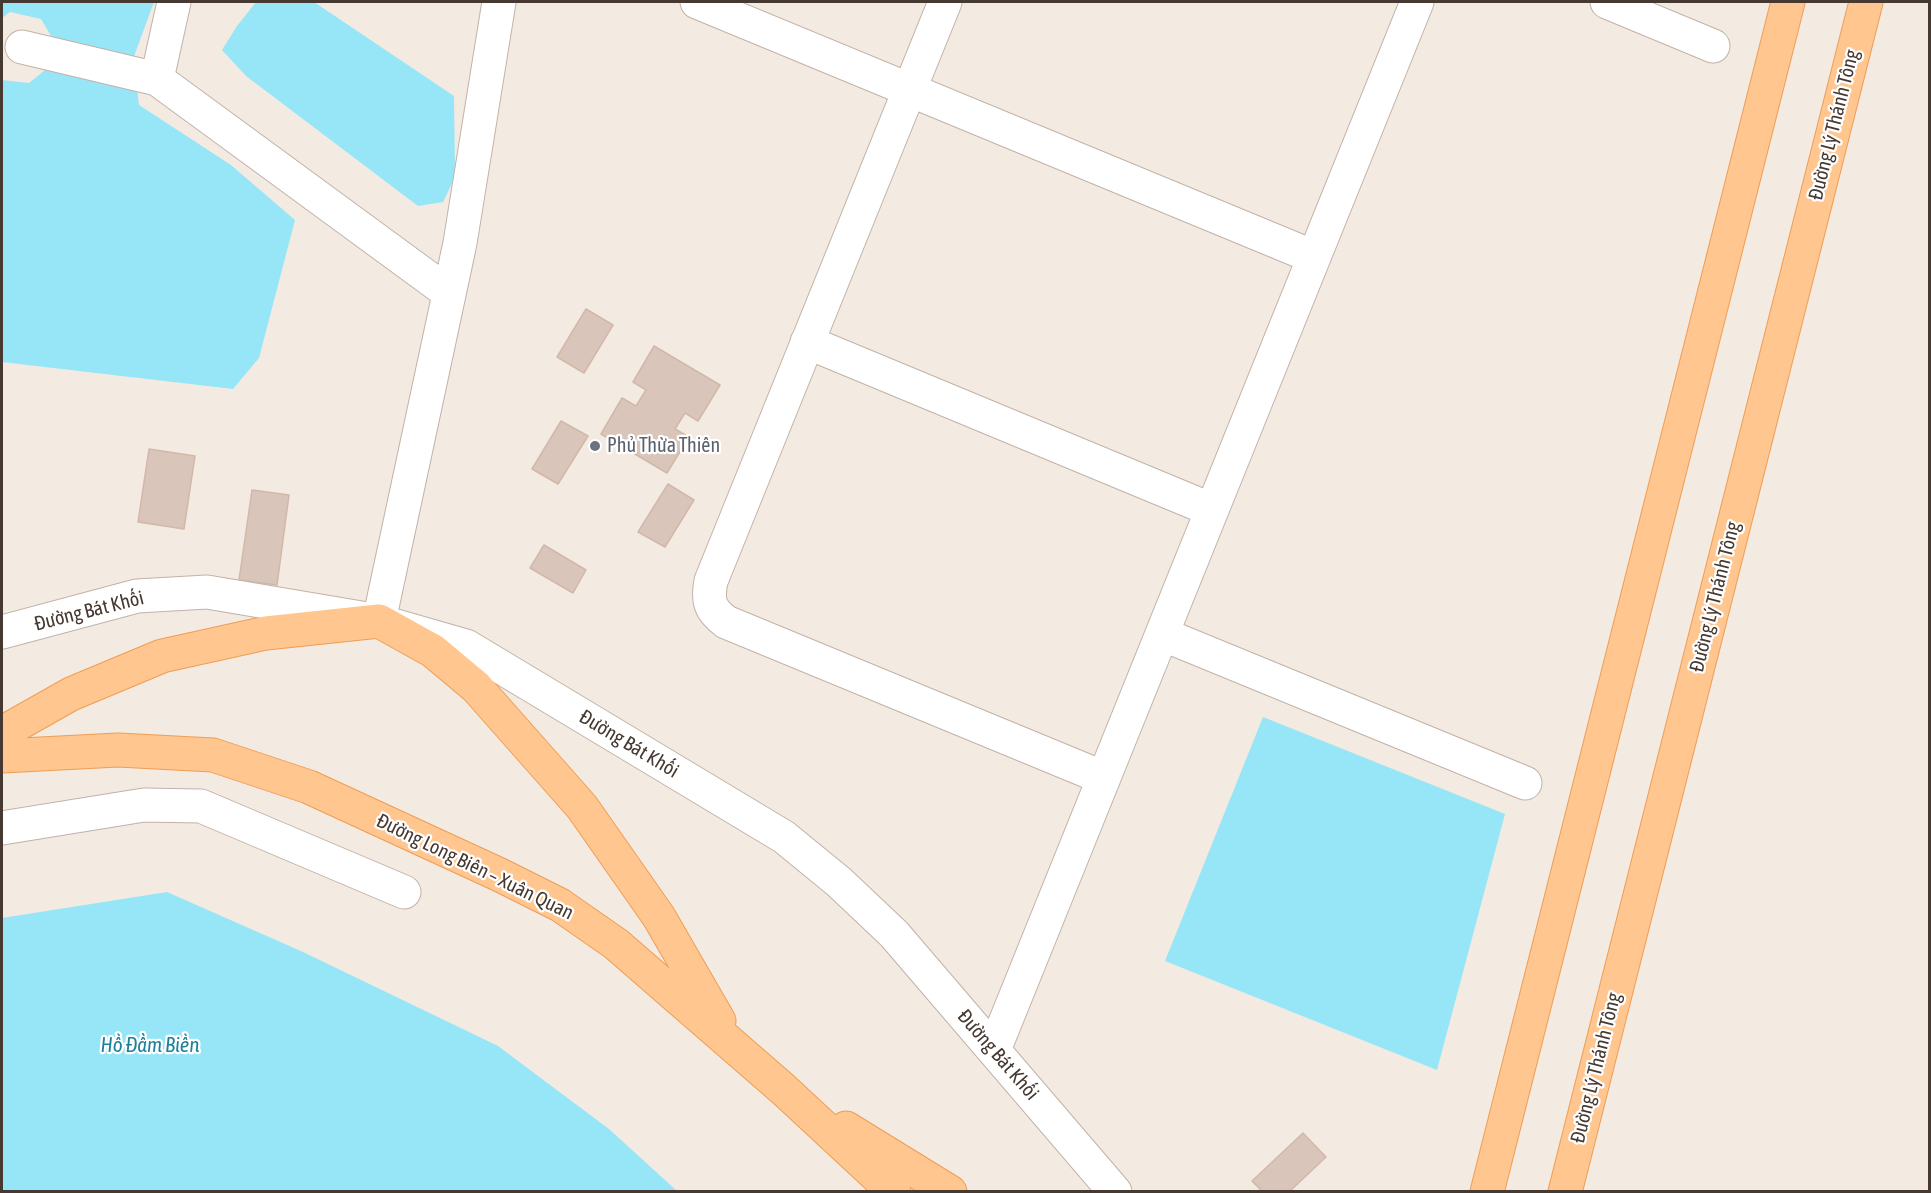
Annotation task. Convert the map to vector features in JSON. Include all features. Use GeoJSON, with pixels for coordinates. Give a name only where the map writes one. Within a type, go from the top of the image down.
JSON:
{"type":"FeatureCollection","features":[{"type":"Feature","properties":{"kind":"main road"},"geometry":{"type":"LineString","coordinates":[[1487,1191],[1788,2]]}},
{"type":"Feature","properties":{"kind":"main road","name":"Đường Lý Thánh Tông"},"geometry":{"type":"LineString","coordinates":[[1565,1191],[1866,2]]}},
{"type":"Feature","properties":{"kind":"main road"},"geometry":{"type":"LineString","coordinates":[[2,733],[71,694],[162,656],[266,633],[378,621],[433,651],[476,687],[582,807],[659,917],[731,1044]]}},
{"type":"Feature","properties":{"kind":"main road","name":"Đường Long Biên – Xuân Quan"},"geometry":{"type":"LineString","coordinates":[[2,756],[118,750],[213,755],[309,787],[560,905],[616,944],[783,1089],[894,1191]]}},
{"type":"Feature","properties":{"kind":"main road"},"geometry":{"type":"LineString","coordinates":[[783,1089],[950,1191]]}},
{"type":"Feature","properties":{"kind":"street"},"geometry":{"type":"LineString","coordinates":[[150,77],[174,2]]}},
{"type":"Feature","properties":{"kind":"street"},"geometry":{"type":"LineString","coordinates":[[378,621],[460,243],[499,2]]}},
{"type":"Feature","properties":{"kind":"street"},"geometry":{"type":"LineString","coordinates":[[697,2],[1314,257]]}},
{"type":"Feature","properties":{"kind":"street"},"geometry":{"type":"LineString","coordinates":[[945,2],[711,581],[708,597],[713,612],[726,622],[1104,778]]}},
{"type":"Feature","properties":{"kind":"street"},"geometry":{"type":"LineString","coordinates":[[994,1050],[1417,2]]}},
{"type":"Feature","properties":{"kind":"street"},"geometry":{"type":"LineString","coordinates":[[1607,2],[1713,45]]}},
{"type":"Feature","properties":{"kind":"street"},"geometry":{"type":"LineString","coordinates":[[22,47],[150,77],[448,293]]}},
{"type":"Feature","properties":{"kind":"street"},"geometry":{"type":"LineString","coordinates":[[807,342],[1212,510]]}},
{"type":"Feature","properties":{"kind":"street","name":"Đường Bát Khối"},"geometry":{"type":"LineString","coordinates":[[2,632],[137,596],[207,592],[378,621],[466,646],[784,837],[839,882],[894,934],[1114,1191]]}},
{"type":"Feature","properties":{"kind":"street"},"geometry":{"type":"LineString","coordinates":[[1162,634],[1525,783]]}},
{"type":"Feature","properties":{"kind":"street"},"geometry":{"type":"LineString","coordinates":[[2,828],[144,805],[201,806],[404,892]]}},
{"type":"Feature","properties":{"kind":"water"},"geometry":{"type":"Polygon","coordinates":[[[2,2],[154,2],[133,59],[139,105],[231,165],[295,220],[259,358],[233,389],[2,362],[2,80],[29,83],[45,70],[66,75],[73,47],[54,41],[41,19],[10,12],[2,18],[2,2]]]}},
{"type":"Feature","properties":{"kind":"water"},"geometry":{"type":"Polygon","coordinates":[[[256,2],[314,2],[454,96],[455,177],[443,202],[418,206],[246,76],[222,50],[256,2]]]}},
{"type":"Feature","properties":{"kind":"water"},"geometry":{"type":"Polygon","coordinates":[[[1263,717],[1505,814],[1437,1070],[1165,961],[1263,717]]]}},
{"type":"Feature","properties":{"kind":"water","name":"Hồ Đầm Biền"},"geometry":{"type":"Polygon","coordinates":[[[167,892],[303,952],[498,1046],[609,1129],[677,1191],[2,1191],[2,918],[167,892]]]}},
{"type":"Feature","properties":{"kind":"building"},"geometry":{"type":"Polygon","coordinates":[[[586,309],[613,325],[584,373],[557,357],[586,309]]]}},
{"type":"Feature","properties":{"kind":"building"},"geometry":{"type":"Polygon","coordinates":[[[654,346],[720,385],[698,421],[685,413],[675,429],[689,437],[667,473],[601,434],[622,398],[636,406],[646,390],[633,382],[654,346]]]}},
{"type":"Feature","properties":{"kind":"building"},"geometry":{"type":"Polygon","coordinates":[[[561,421],[588,436],[558,484],[532,469],[561,421]]]}},
{"type":"Feature","properties":{"kind":"building"},"geometry":{"type":"Polygon","coordinates":[[[149,449],[195,456],[184,529],[138,522],[149,449]]]}},
{"type":"Feature","properties":{"kind":"building"},"geometry":{"type":"Polygon","coordinates":[[[668,484],[694,500],[665,547],[638,532],[668,484]]]}},
{"type":"Feature","properties":{"kind":"building"},"geometry":{"type":"Polygon","coordinates":[[[252,490],[289,495],[277,585],[239,580],[252,490]]]}},
{"type":"Feature","properties":{"kind":"building"},"geometry":{"type":"Polygon","coordinates":[[[544,545],[586,570],[573,593],[530,568],[544,545]]]}},
{"type":"Feature","properties":{"kind":"building"},"geometry":{"type":"Polygon","coordinates":[[[1303,1133],[1326,1157],[1289,1192],[1263,1192],[1252,1181],[1303,1133]]]}},
{"type":"Feature","properties":{"kind":"place","name":"Phủ Thừa Thiên"},"geometry":{"type":"Point","coordinates":[595,446]}}]}
